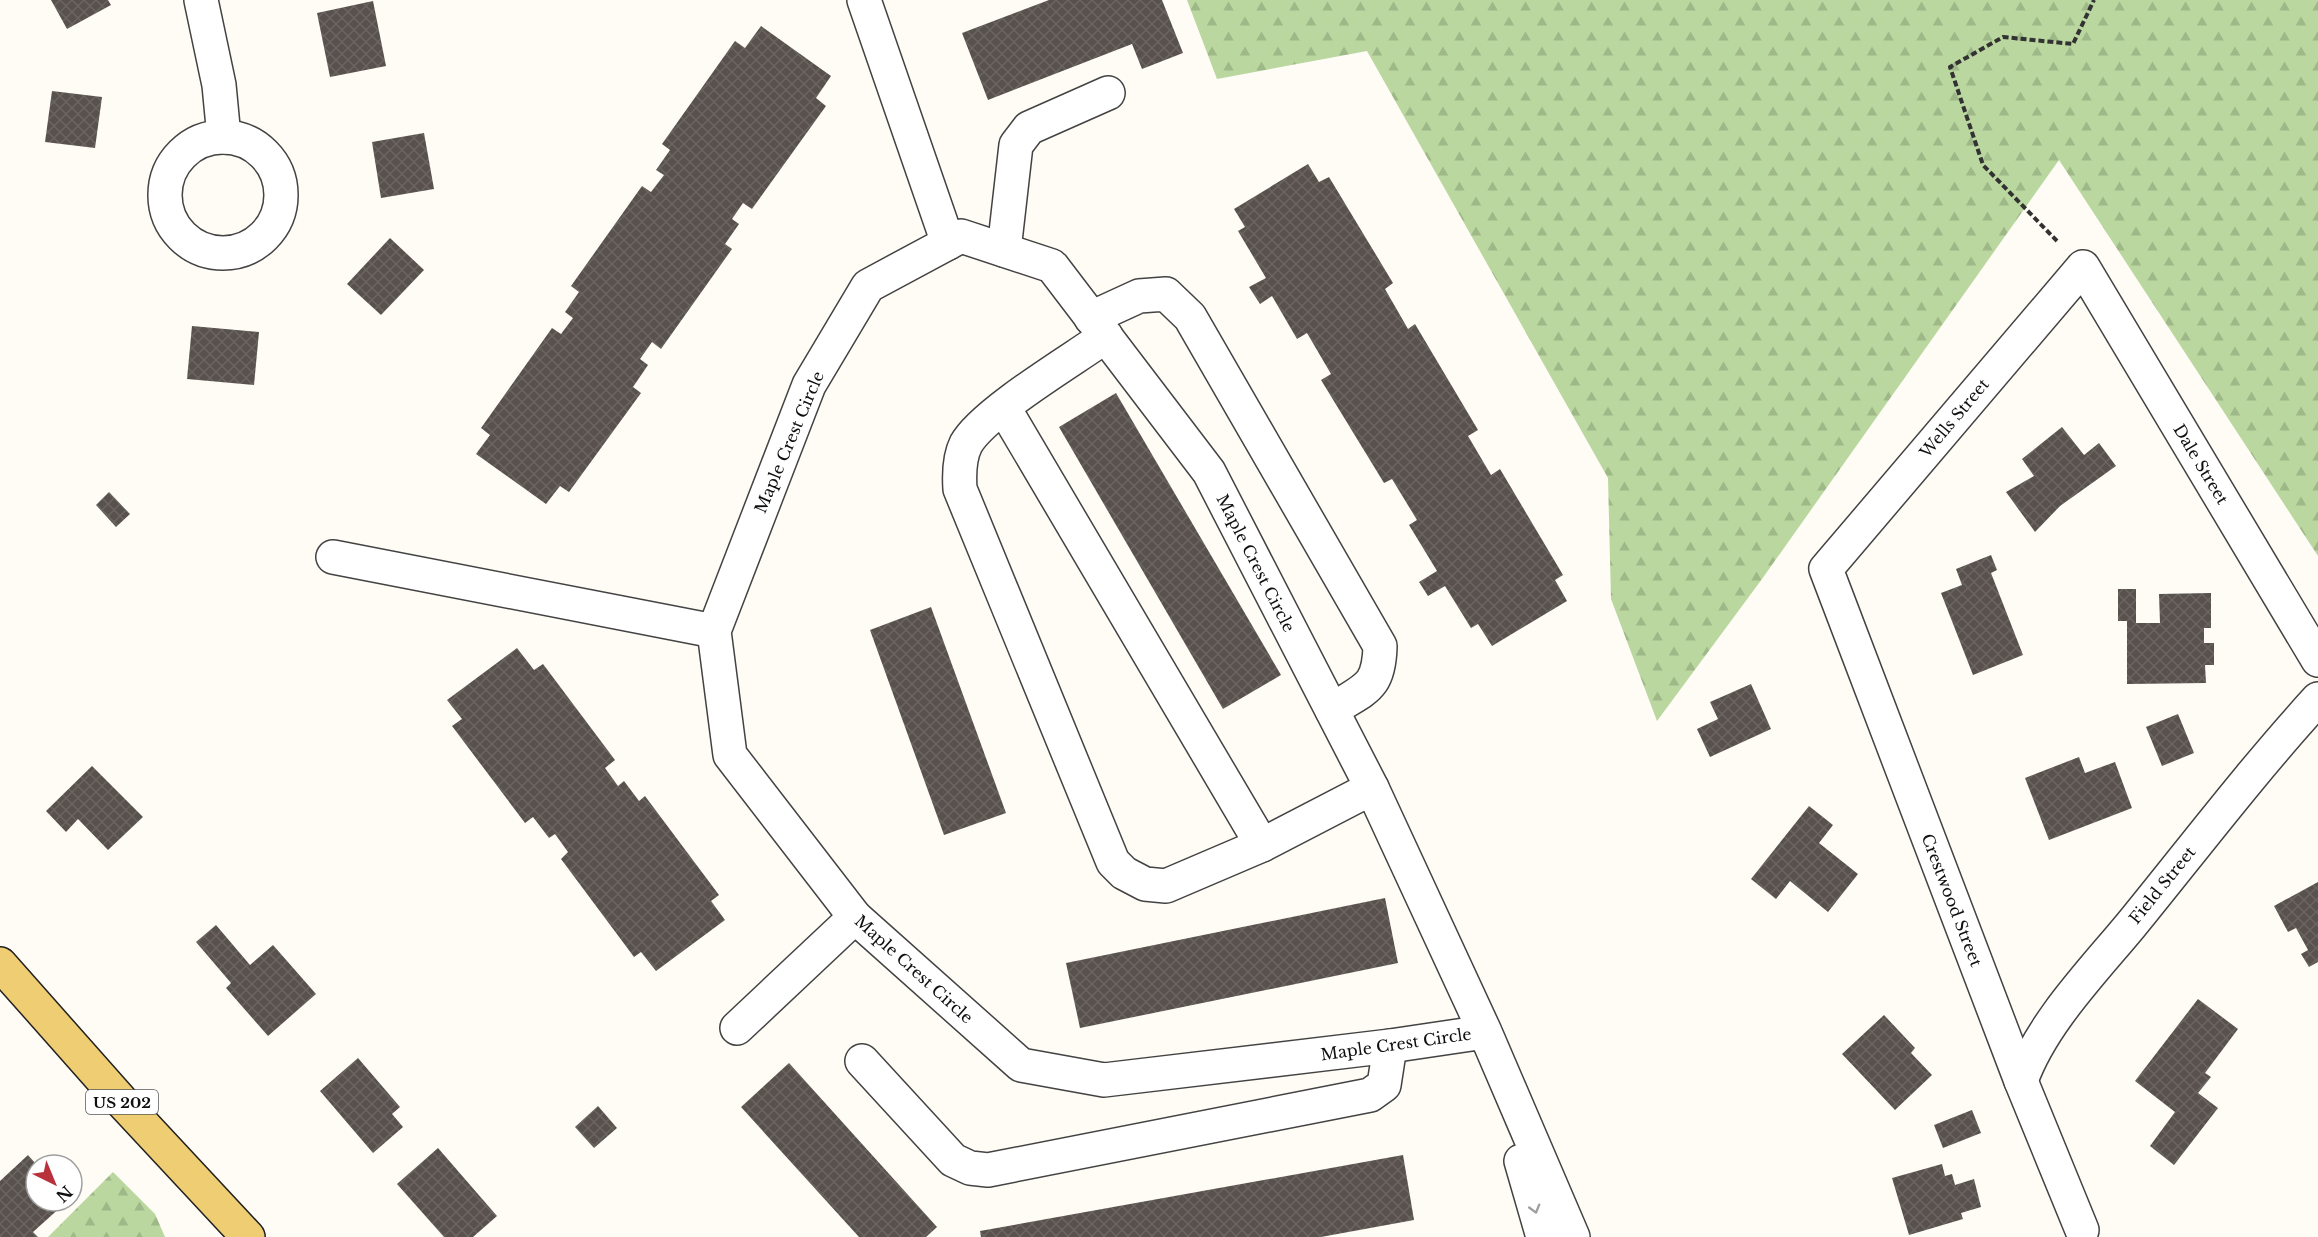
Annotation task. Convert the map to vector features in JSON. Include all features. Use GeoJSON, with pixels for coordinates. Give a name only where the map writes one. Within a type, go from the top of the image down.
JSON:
{"type":"FeatureCollection","features":[{"type":"Feature","properties":{"kind":"main road","name":"US 202"},"geometry":{"type":"LineString","coordinates":[[0,964],[124,1104],[248,1237]]}},
{"type":"Feature","properties":{"kind":"street"},"geometry":{"type":"LineString","coordinates":[[201,0],[219,85],[224,136]]}},
{"type":"Feature","properties":{"kind":"street"},"geometry":{"type":"LineString","coordinates":[[864,0],[948,243]]}},
{"type":"Feature","properties":{"kind":"street"},"geometry":{"type":"LineString","coordinates":[[1004,250],[1016,145],[1029,128],[1108,93]]}},
{"type":"Feature","properties":{"kind":"street","name":"Maple Crest Circle"},"geometry":{"type":"LineString","coordinates":[[1485,1032],[1390,1046],[1104,1080],[1020,1065],[855,917],[730,755],[714,631],[809,385],[868,286],[961,236],[1052,266],[1209,472],[1372,788],[1485,1032],[1573,1237]]}},
{"type":"Feature","properties":{"kind":"street","name":"Wells Street"},"geometry":{"type":"LineString","coordinates":[[1826,568],[2083,267]]}},
{"type":"Feature","properties":{"kind":"street","name":"Dale Street"},"geometry":{"type":"LineString","coordinates":[[2083,267],[2318,660]]}},
{"type":"Feature","properties":{"kind":"street"},"geometry":{"type":"LineString","coordinates":[[1332,710],[1374,682],[1380,667],[1380,646],[1190,316],[1166,294],[1139,296],[987,420],[966,444],[958,470],[960,489],[1113,862],[1124,873],[1145,884],[1166,886],[1262,845],[1372,788]]}},
{"type":"Feature","properties":{"kind":"street"},"geometry":{"type":"LineString","coordinates":[[1004,408],[1262,845]]}},
{"type":"Feature","properties":{"kind":"street"},"geometry":{"type":"LineString","coordinates":[[333,557],[714,631]]}},
{"type":"Feature","properties":{"kind":"street","name":"Crestwood Street"},"geometry":{"type":"LineString","coordinates":[[1826,568],[2022,1081],[2082,1230]]}},
{"type":"Feature","properties":{"kind":"street","name":"Field Street"},"geometry":{"type":"LineString","coordinates":[[2022,1081],[2027,1065],[2073,995],[2228,804],[2318,699]]}},
{"type":"Feature","properties":{"kind":"street"},"geometry":{"type":"LineString","coordinates":[[737,1028],[855,917]]}},
{"type":"Feature","properties":{"kind":"street","name":"Maple Crest Circle"},"geometry":{"type":"LineString","coordinates":[[1485,1032],[1543,1237]]}},
{"type":"Feature","properties":{"kind":"street"},"geometry":{"type":"LineString","coordinates":[[862,1060],[953,1160],[970,1168],[987,1170],[1370,1095],[1384,1085],[1390,1046]]}},
{"type":"Feature","properties":{"kind":"path"},"geometry":{"type":"LineString","coordinates":[[2083,267],[1983,165],[1950,67],[2003,37],[2073,44],[2094,0]]}},
{"type":"Feature","properties":{"kind":"green space"},"geometry":{"type":"Polygon","coordinates":[[[1187,0],[2318,0],[2318,556],[2059,160],[1762,579],[1657,721],[1611,599],[1608,478],[1367,51],[1217,79],[1187,0]]]}},
{"type":"Feature","properties":{"kind":"green space"},"geometry":{"type":"Polygon","coordinates":[[[113,1172],[155,1214],[165,1237],[48,1237],[72,1213],[84,1213],[84,1201],[113,1172]]]}},
{"type":"Feature","properties":{"kind":"building"},"geometry":{"type":"Polygon","coordinates":[[[51,0],[108,0],[111,5],[67,29],[51,0]]]}},
{"type":"Feature","properties":{"kind":"building"},"geometry":{"type":"Polygon","coordinates":[[[1049,0],[1162,0],[1183,53],[1142,69],[1132,44],[988,100],[962,33],[1049,0]]]}},
{"type":"Feature","properties":{"kind":"building"},"geometry":{"type":"Polygon","coordinates":[[[373,1],[386,66],[330,77],[317,13],[373,1]]]}},
{"type":"Feature","properties":{"kind":"building"},"geometry":{"type":"Polygon","coordinates":[[[761,26],[831,76],[816,98],[826,106],[752,209],[743,203],[732,219],[739,224],[725,244],[732,249],[661,349],[652,342],[640,359],[648,365],[633,387],[641,393],[569,492],[560,486],[546,504],[476,454],[490,435],[481,428],[552,328],[561,334],[573,318],[565,312],[579,292],[571,286],[642,186],[651,192],[664,175],[656,170],[670,150],[662,144],[735,41],[745,48],[761,26]]]}},
{"type":"Feature","properties":{"kind":"building"},"geometry":{"type":"Polygon","coordinates":[[[52,91],[102,97],[95,148],[45,142],[52,91]]]}},
{"type":"Feature","properties":{"kind":"building"},"geometry":{"type":"Polygon","coordinates":[[[424,133],[434,189],[381,198],[372,142],[424,133]]]}},
{"type":"Feature","properties":{"kind":"building"},"geometry":{"type":"Polygon","coordinates":[[[1308,164],[1319,182],[1329,177],[1393,283],[1385,289],[1408,329],[1415,324],[1478,430],[1468,436],[1491,475],[1500,469],[1563,575],[1555,580],[1567,601],[1492,646],[1478,624],[1471,628],[1445,586],[1428,596],[1419,582],[1437,571],[1409,525],[1417,520],[1392,479],[1384,483],[1321,380],[1331,374],[1307,333],[1297,339],[1272,296],[1260,304],[1249,287],[1266,278],[1238,231],[1245,227],[1234,209],[1308,164]]]}},
{"type":"Feature","properties":{"kind":"building"},"geometry":{"type":"Polygon","coordinates":[[[390,238],[424,270],[381,315],[347,284],[390,238]]]}},
{"type":"Feature","properties":{"kind":"building"},"geometry":{"type":"Polygon","coordinates":[[[192,326],[259,332],[254,385],[187,379],[192,326]]]}},
{"type":"Feature","properties":{"kind":"building"},"geometry":{"type":"Polygon","coordinates":[[[1116,393],[1281,675],[1223,709],[1059,427],[1116,393]]]}},
{"type":"Feature","properties":{"kind":"building"},"geometry":{"type":"Polygon","coordinates":[[[2062,427],[2084,455],[2099,443],[2116,466],[2060,506],[2035,532],[2006,492],[2034,476],[2022,459],[2062,427]]]}},
{"type":"Feature","properties":{"kind":"building"},"geometry":{"type":"Polygon","coordinates":[[[109,492],[130,514],[116,527],[96,505],[109,492]]]}},
{"type":"Feature","properties":{"kind":"building"},"geometry":{"type":"Polygon","coordinates":[[[1991,555],[1997,570],[1991,573],[2023,655],[1973,675],[1941,593],[1962,585],[1956,569],[1991,555]]]}},
{"type":"Feature","properties":{"kind":"building"},"geometry":{"type":"Polygon","coordinates":[[[2118,589],[2136,589],[2136,623],[2160,623],[2159,594],[2211,593],[2211,628],[2204,628],[2204,643],[2214,643],[2214,665],[2205,665],[2206,683],[2127,684],[2127,621],[2118,621],[2118,589]]]}},
{"type":"Feature","properties":{"kind":"building"},"geometry":{"type":"Polygon","coordinates":[[[931,607],[1006,813],[944,835],[870,630],[931,607]]]}},
{"type":"Feature","properties":{"kind":"building"},"geometry":{"type":"Polygon","coordinates":[[[517,648],[534,670],[543,664],[615,760],[605,768],[618,786],[624,781],[639,801],[645,796],[719,895],[711,901],[725,920],[656,971],[641,952],[634,957],[561,859],[568,852],[555,834],[549,838],[533,817],[525,823],[452,726],[462,719],[447,700],[517,648]]]}},
{"type":"Feature","properties":{"kind":"building"},"geometry":{"type":"Polygon","coordinates":[[[1751,684],[1771,729],[1710,757],[1697,729],[1718,719],[1710,702],[1751,684]]]}},
{"type":"Feature","properties":{"kind":"building"},"geometry":{"type":"Polygon","coordinates":[[[2178,714],[2194,753],[2162,766],[2146,727],[2178,714]]]}},
{"type":"Feature","properties":{"kind":"building"},"geometry":{"type":"Polygon","coordinates":[[[2079,757],[2085,773],[2115,762],[2132,808],[2049,840],[2025,778],[2079,757]]]}},
{"type":"Feature","properties":{"kind":"building"},"geometry":{"type":"Polygon","coordinates":[[[92,766],[143,817],[108,850],[78,819],[66,832],[46,811],[92,766]]]}},
{"type":"Feature","properties":{"kind":"building"},"geometry":{"type":"Polygon","coordinates":[[[1809,806],[1833,825],[1819,843],[1858,874],[1828,912],[1790,881],[1776,899],[1751,879],[1809,806]]]}},
{"type":"Feature","properties":{"kind":"building"},"geometry":{"type":"Polygon","coordinates":[[[2318,882],[2318,962],[2309,967],[2301,954],[2308,950],[2296,928],[2288,932],[2274,906],[2318,882]]]}},
{"type":"Feature","properties":{"kind":"building"},"geometry":{"type":"Polygon","coordinates":[[[1385,898],[1398,963],[1080,1028],[1066,963],[1385,898]]]}},
{"type":"Feature","properties":{"kind":"building"},"geometry":{"type":"Polygon","coordinates":[[[216,925],[250,965],[273,945],[316,994],[268,1036],[226,988],[231,983],[196,942],[216,925]]]}},
{"type":"Feature","properties":{"kind":"building"},"geometry":{"type":"Polygon","coordinates":[[[2198,999],[2238,1029],[2205,1073],[2211,1077],[2198,1093],[2218,1108],[2174,1165],[2150,1146],[2175,1112],[2135,1081],[2198,999]]]}},
{"type":"Feature","properties":{"kind":"building"},"geometry":{"type":"Polygon","coordinates":[[[1884,1015],[1915,1048],[1911,1053],[1932,1075],[1895,1110],[1842,1054],[1884,1015]]]}},
{"type":"Feature","properties":{"kind":"building"},"geometry":{"type":"Polygon","coordinates":[[[358,1058],[400,1107],[392,1114],[403,1127],[373,1153],[320,1091],[358,1058]]]}},
{"type":"Feature","properties":{"kind":"building"},"geometry":{"type":"Polygon","coordinates":[[[789,1063],[937,1227],[926,1237],[859,1237],[741,1107],[789,1063]]]}},
{"type":"Feature","properties":{"kind":"building"},"geometry":{"type":"Polygon","coordinates":[[[598,1106],[617,1128],[594,1148],[575,1127],[598,1106]]]}},
{"type":"Feature","properties":{"kind":"building"},"geometry":{"type":"Polygon","coordinates":[[[1972,1110],[1981,1133],[1943,1148],[1934,1125],[1972,1110]]]}},
{"type":"Feature","properties":{"kind":"building"},"geometry":{"type":"Polygon","coordinates":[[[438,1148],[497,1216],[473,1237],[444,1237],[397,1184],[438,1148]]]}},
{"type":"Feature","properties":{"kind":"building"},"geometry":{"type":"Polygon","coordinates":[[[1403,1155],[1414,1220],[1321,1237],[981,1237],[980,1231],[1403,1155]]]}},
{"type":"Feature","properties":{"kind":"building"},"geometry":{"type":"Polygon","coordinates":[[[24,1159],[24,1213],[54,1213],[33,1232],[38,1237],[0,1237],[0,1181],[24,1159]]]}},
{"type":"Feature","properties":{"kind":"building"},"geometry":{"type":"Polygon","coordinates":[[[1942,1164],[1945,1176],[1952,1174],[1955,1185],[1974,1179],[1981,1207],[1961,1213],[1963,1219],[1909,1235],[1892,1178],[1942,1164]]]}}]}
